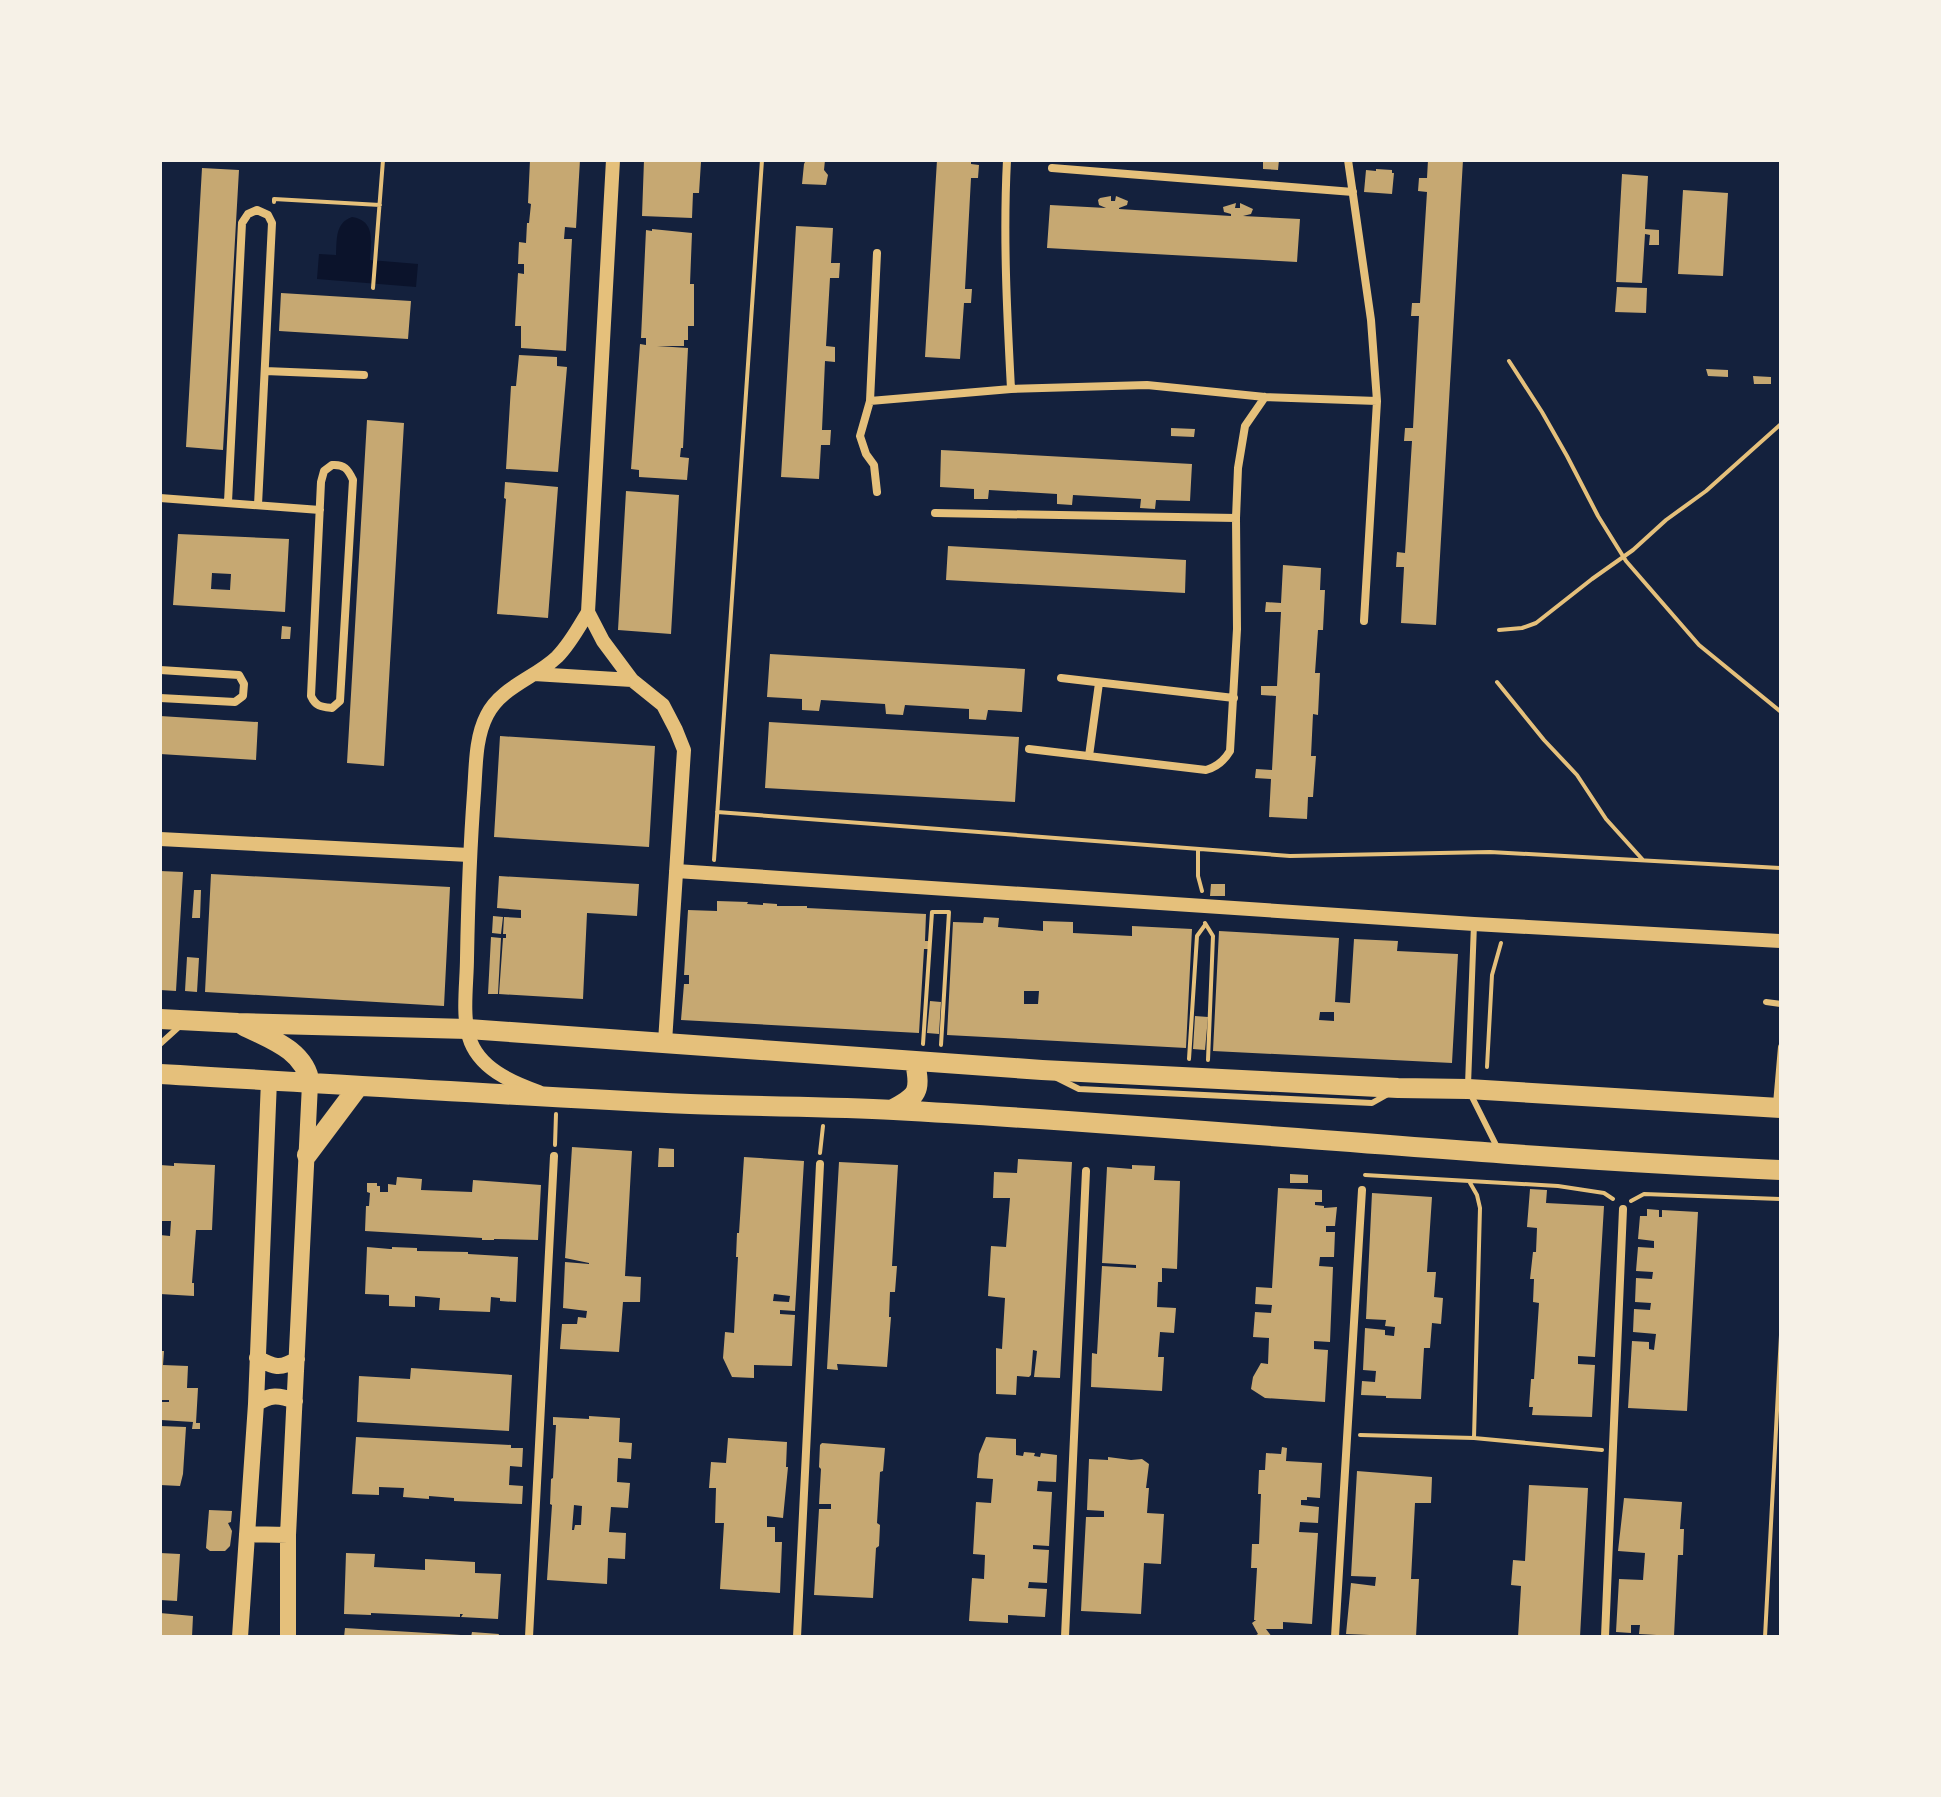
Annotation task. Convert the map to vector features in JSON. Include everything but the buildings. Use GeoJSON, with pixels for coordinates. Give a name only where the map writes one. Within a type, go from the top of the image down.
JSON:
{"type":"FeatureCollection","features":[{"type":"Feature","properties":{"kind":"main road"},"geometry":{"type":"LineString","coordinates":[[160,1019],[468,1029],[1042,1070],[1468,1089],[1778,1108]]}},
{"type":"Feature","properties":{"kind":"main road"},"geometry":{"type":"LineString","coordinates":[[238,1023],[294,1054],[305,1067],[310,1084],[288,1535],[288,1637]]}},
{"type":"Feature","properties":{"kind":"main road"},"geometry":{"type":"LineString","coordinates":[[891,1110],[910,1100],[917,1090],[918,1078],[926,1063]]}},
{"type":"Feature","properties":{"kind":"main road"},"geometry":{"type":"LineString","coordinates":[[160,1074],[556,1098],[891,1110],[1626,1163],[1781,1170]]}},
{"type":"Feature","properties":{"kind":"main road"},"geometry":{"type":"LineString","coordinates":[[240,1637],[256,1404],[269,1080]]}},
{"type":"Feature","properties":{"kind":"main road"},"geometry":{"type":"LineString","coordinates":[[307,1155],[358,1087]]}},
{"type":"Feature","properties":{"kind":"main road"},"geometry":{"type":"LineString","coordinates":[[257,1358],[278,1367],[297,1359]]}},
{"type":"Feature","properties":{"kind":"main road"},"geometry":{"type":"LineString","coordinates":[[256,1404],[280,1395],[295,1401]]}},
{"type":"Feature","properties":{"kind":"main road"},"geometry":{"type":"LineString","coordinates":[[247,1534],[288,1535]]}},
{"type":"Feature","properties":{"kind":"street"},"geometry":{"type":"LineString","coordinates":[[556,1098],[516,1083],[491,1069],[473,1046],[468,1029],[469,855],[477,752],[489,710],[507,692],[557,657],[588,612],[613,160]]}},
{"type":"Feature","properties":{"kind":"street"},"geometry":{"type":"LineString","coordinates":[[1007,160],[1004,215],[1011,389]]}},
{"type":"Feature","properties":{"kind":"street"},"geometry":{"type":"LineString","coordinates":[[1348,160],[1371,320],[1377,401],[1364,621]]}},
{"type":"Feature","properties":{"kind":"street"},"geometry":{"type":"LineString","coordinates":[[1052,168],[1353,192]]}},
{"type":"Feature","properties":{"kind":"street"},"geometry":{"type":"LineString","coordinates":[[228,502],[242,223],[248,214],[257,210],[268,215],[272,223],[258,505]]}},
{"type":"Feature","properties":{"kind":"street"},"geometry":{"type":"LineString","coordinates":[[877,253],[870,401],[860,436],[866,454],[874,465],[877,492]]}},
{"type":"Feature","properties":{"kind":"street"},"geometry":{"type":"LineString","coordinates":[[265,371],[364,375]]}},
{"type":"Feature","properties":{"kind":"street"},"geometry":{"type":"LineString","coordinates":[[870,401],[1011,389],[1147,385],[1265,397],[1377,401]]}},
{"type":"Feature","properties":{"kind":"street"},"geometry":{"type":"LineString","coordinates":[[1029,749],[1206,770],[1219,764],[1230,751],[1237,629],[1238,468],[1245,426],[1265,397]]}},
{"type":"Feature","properties":{"kind":"street"},"geometry":{"type":"LineString","coordinates":[[332,465],[340,465],[348,470],[353,480],[340,701],[332,708],[319,707],[311,696],[320,510],[324,471],[332,465]]}},
{"type":"Feature","properties":{"kind":"street"},"geometry":{"type":"LineString","coordinates":[[160,498],[320,510]]}},
{"type":"Feature","properties":{"kind":"street"},"geometry":{"type":"LineString","coordinates":[[935,513],[1236,518]]}},
{"type":"Feature","properties":{"kind":"street"},"geometry":{"type":"LineString","coordinates":[[588,612],[603,641],[632,680],[663,705],[684,750],[665,1042]]}},
{"type":"Feature","properties":{"kind":"street"},"geometry":{"type":"LineString","coordinates":[[160,670],[239,675],[244,684],[243,696],[235,702],[160,698]]}},
{"type":"Feature","properties":{"kind":"street"},"geometry":{"type":"LineString","coordinates":[[534,674],[632,680]]}},
{"type":"Feature","properties":{"kind":"street"},"geometry":{"type":"LineString","coordinates":[[1061,678],[1234,698]]}},
{"type":"Feature","properties":{"kind":"street"},"geometry":{"type":"LineString","coordinates":[[1089,756],[1099,683]]}},
{"type":"Feature","properties":{"kind":"street"},"geometry":{"type":"LineString","coordinates":[[160,839],[469,855]]}},
{"type":"Feature","properties":{"kind":"street"},"geometry":{"type":"LineString","coordinates":[[676,871],[1502,926],[1781,941]]}},
{"type":"Feature","properties":{"kind":"street"},"geometry":{"type":"LineString","coordinates":[[529,1637],[554,1156]]}},
{"type":"Feature","properties":{"kind":"street"},"geometry":{"type":"LineString","coordinates":[[797,1637],[820,1164]]}},
{"type":"Feature","properties":{"kind":"street"},"geometry":{"type":"LineString","coordinates":[[1065,1637],[1086,1171]]}},
{"type":"Feature","properties":{"kind":"street"},"geometry":{"type":"LineString","coordinates":[[1335,1637],[1362,1190]]}},
{"type":"Feature","properties":{"kind":"street"},"geometry":{"type":"LineString","coordinates":[[1605,1637],[1621,1209]]}},
{"type":"Feature","properties":{"kind":"lane"},"geometry":{"type":"LineString","coordinates":[[1474,924],[1468,1089],[1500,1152]]}},
{"type":"Feature","properties":{"kind":"lane"},"geometry":{"type":"LineString","coordinates":[[1766,1002],[1781,1004]]}},
{"type":"Feature","properties":{"kind":"lane"},"geometry":{"type":"LineString","coordinates":[[160,1044],[186,1020]]}},
{"type":"Feature","properties":{"kind":"lane"},"geometry":{"type":"LineString","coordinates":[[1778,1108],[1781,1047]]}},
{"type":"Feature","properties":{"kind":"lane"},"geometry":{"type":"LineString","coordinates":[[1042,1070],[1079,1089],[1110,1091],[1372,1103],[1398,1088]]}},
{"type":"Feature","properties":{"kind":"path"},"geometry":{"type":"LineString","coordinates":[[373,288],[383,160]]}},
{"type":"Feature","properties":{"kind":"path"},"geometry":{"type":"LineString","coordinates":[[713,874],[762,160]]}},
{"type":"Feature","properties":{"kind":"path"},"geometry":{"type":"LineString","coordinates":[[272,223],[274,199],[380,205]]}},
{"type":"Feature","properties":{"kind":"path"},"geometry":{"type":"LineString","coordinates":[[1509,361],[1542,412],[1623,557],[1699,645],[1781,712]]}},
{"type":"Feature","properties":{"kind":"path"},"geometry":{"type":"LineString","coordinates":[[1499,630],[1536,623],[1706,491],[1781,424]]}},
{"type":"Feature","properties":{"kind":"path"},"geometry":{"type":"LineString","coordinates":[[1497,682],[1577,775],[1606,819],[1643,860]]}},
{"type":"Feature","properties":{"kind":"path"},"geometry":{"type":"LineString","coordinates":[[717,812],[1290,856],[1490,852],[1781,868]]}},
{"type":"Feature","properties":{"kind":"path"},"geometry":{"type":"LineString","coordinates":[[1197,1078],[1197,936],[1205,925],[1206,907],[1198,876],[1198,849]]}},
{"type":"Feature","properties":{"kind":"path"},"geometry":{"type":"LineString","coordinates":[[932,912],[949,912],[926,1063],[932,912]]}},
{"type":"Feature","properties":{"kind":"path"},"geometry":{"type":"LineString","coordinates":[[1197,1078],[1213,936],[1205,925]]}},
{"type":"Feature","properties":{"kind":"path"},"geometry":{"type":"LineString","coordinates":[[1487,1067],[1492,975],[1500,949],[1502,926]]}},
{"type":"Feature","properties":{"kind":"path"},"geometry":{"type":"LineString","coordinates":[[554,1156],[556,1098]]}},
{"type":"Feature","properties":{"kind":"path"},"geometry":{"type":"LineString","coordinates":[[820,1164],[824,1108]]}},
{"type":"Feature","properties":{"kind":"path"},"geometry":{"type":"LineString","coordinates":[[1364,1143],[1362,1175],[1558,1186],[1604,1193],[1614,1199],[1621,1209],[1644,1194],[1781,1199]]}},
{"type":"Feature","properties":{"kind":"path"},"geometry":{"type":"LineString","coordinates":[[1469,1181],[1480,1208],[1474,1438]]}},
{"type":"Feature","properties":{"kind":"path"},"geometry":{"type":"LineString","coordinates":[[1765,1637],[1781,1335]]}},
{"type":"Feature","properties":{"kind":"path"},"geometry":{"type":"LineString","coordinates":[[1347,1435],[1474,1438],[1613,1451]]}},
{"type":"Feature","properties":{"kind":"water"},"geometry":{"type":"Polygon","coordinates":[[[352,217],[360,219],[369,228],[370,260],[418,264],[416,287],[317,279],[319,254],[336,255],[340,227],[352,217]]]}}]}
